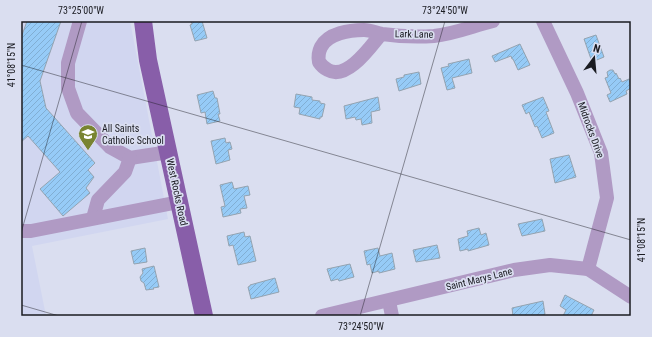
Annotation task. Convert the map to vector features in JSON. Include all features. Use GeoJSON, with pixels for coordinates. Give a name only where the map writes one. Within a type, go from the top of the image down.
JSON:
{"type":"FeatureCollection","features":[{"type":"Feature","properties":{"kind":"main road","name":"West Rocks Road"},"geometry":{"type":"LineString","coordinates":[[142,21],[148,60],[204,316]]}},
{"type":"Feature","properties":{"kind":"street"},"geometry":{"type":"LineString","coordinates":[[80,21],[68,63],[68,88],[77,113],[110,147],[130,158],[169,152]]}},
{"type":"Feature","properties":{"kind":"street","name":"Lark Lane"},"geometry":{"type":"LineString","coordinates":[[382,34],[434,36],[492,21]]}},
{"type":"Feature","properties":{"kind":"street","name":"Midrocks Drive"},"geometry":{"type":"LineString","coordinates":[[543,21],[577,92],[601,153],[607,198],[588,269]]}},
{"type":"Feature","properties":{"kind":"street"},"geometry":{"type":"LineString","coordinates":[[93,218],[98,200],[125,172],[130,158]]}},
{"type":"Feature","properties":{"kind":"street"},"geometry":{"type":"LineString","coordinates":[[21,231],[32,231],[179,202]]}},
{"type":"Feature","properties":{"kind":"street","name":"Saint Marys Lane"},"geometry":{"type":"LineString","coordinates":[[322,316],[514,270],[550,265],[588,269],[631,297]]}},
{"type":"Feature","properties":{"kind":"street"},"geometry":{"type":"LineString","coordinates":[[389,301],[392,316]]}},
{"type":"Feature","properties":{"kind":"shaded area","name":"All Saints Catholic School"},"geometry":{"type":"Polygon","coordinates":[[[21,21],[130,21],[168,219],[32,246],[46,316],[21,316],[21,21]]]}},
{"type":"Feature","properties":{"kind":"building"},"geometry":{"type":"Polygon","coordinates":[[[27,21],[61,21],[40,81],[46,108],[95,163],[88,170],[94,177],[86,188],[90,193],[63,216],[40,189],[60,172],[28,136],[21,142],[21,38],[27,21]]]}},
{"type":"Feature","properties":{"kind":"building"},"geometry":{"type":"Polygon","coordinates":[[[191,21],[202,21],[207,38],[195,41],[190,25],[192,24],[191,21]]]}},
{"type":"Feature","properties":{"kind":"building"},"geometry":{"type":"Polygon","coordinates":[[[596,35],[604,57],[592,62],[584,39],[596,35]]]}},
{"type":"Feature","properties":{"kind":"building"},"geometry":{"type":"Polygon","coordinates":[[[520,44],[530,65],[518,70],[511,56],[495,62],[492,56],[520,44]]]}},
{"type":"Feature","properties":{"kind":"building"},"geometry":{"type":"Polygon","coordinates":[[[469,59],[472,73],[452,78],[455,88],[447,90],[441,68],[449,66],[448,64],[469,59]]]}},
{"type":"Feature","properties":{"kind":"building"},"geometry":{"type":"Polygon","coordinates":[[[613,70],[615,74],[616,73],[622,82],[629,79],[631,88],[626,91],[627,94],[610,102],[607,95],[611,93],[605,78],[608,77],[607,72],[613,70]]]}},
{"type":"Feature","properties":{"kind":"building"},"geometry":{"type":"Polygon","coordinates":[[[419,72],[421,84],[399,91],[396,79],[404,77],[404,75],[419,72]]]}},
{"type":"Feature","properties":{"kind":"building"},"geometry":{"type":"Polygon","coordinates":[[[213,91],[215,98],[217,98],[220,121],[207,124],[205,112],[201,113],[197,95],[213,91]]]}},
{"type":"Feature","properties":{"kind":"building"},"geometry":{"type":"Polygon","coordinates":[[[296,94],[312,97],[312,100],[320,101],[320,103],[325,104],[322,117],[320,117],[320,119],[299,114],[300,108],[294,107],[296,94]]]}},
{"type":"Feature","properties":{"kind":"building"},"geometry":{"type":"Polygon","coordinates":[[[378,97],[380,110],[371,112],[372,123],[362,125],[361,119],[356,120],[355,117],[346,119],[344,106],[378,97]]]}},
{"type":"Feature","properties":{"kind":"building"},"geometry":{"type":"Polygon","coordinates":[[[543,97],[549,111],[546,112],[554,133],[542,138],[537,126],[535,127],[529,112],[526,114],[522,105],[543,97]]]}},
{"type":"Feature","properties":{"kind":"building"},"geometry":{"type":"Polygon","coordinates":[[[225,138],[226,143],[230,142],[232,149],[228,150],[230,160],[216,164],[211,141],[225,138]]]}},
{"type":"Feature","properties":{"kind":"building"},"geometry":{"type":"Polygon","coordinates":[[[569,155],[576,177],[555,183],[550,159],[569,155]]]}},
{"type":"Feature","properties":{"kind":"building"},"geometry":{"type":"Polygon","coordinates":[[[232,182],[234,189],[248,186],[250,195],[244,196],[247,208],[240,209],[241,213],[223,217],[221,207],[225,206],[220,185],[232,182]]]}},
{"type":"Feature","properties":{"kind":"building"},"geometry":{"type":"Polygon","coordinates":[[[542,219],[545,231],[522,236],[518,224],[542,219]]]}},
{"type":"Feature","properties":{"kind":"building"},"geometry":{"type":"Polygon","coordinates":[[[479,228],[481,235],[486,233],[489,245],[468,251],[468,249],[460,251],[458,239],[468,236],[467,231],[479,228]]]}},
{"type":"Feature","properties":{"kind":"building"},"geometry":{"type":"Polygon","coordinates":[[[244,232],[245,237],[250,236],[256,261],[238,265],[233,245],[229,246],[227,236],[244,232]]]}},
{"type":"Feature","properties":{"kind":"building"},"geometry":{"type":"Polygon","coordinates":[[[437,245],[440,258],[416,262],[413,250],[437,245]]]}},
{"type":"Feature","properties":{"kind":"building"},"geometry":{"type":"Polygon","coordinates":[[[145,248],[147,262],[134,264],[131,251],[145,248]]]}},
{"type":"Feature","properties":{"kind":"building"},"geometry":{"type":"Polygon","coordinates":[[[378,248],[380,256],[392,253],[395,269],[372,273],[370,264],[367,265],[364,251],[378,248]]]}},
{"type":"Feature","properties":{"kind":"building"},"geometry":{"type":"Polygon","coordinates":[[[350,264],[354,277],[339,281],[338,279],[331,281],[327,269],[350,264]]]}},
{"type":"Feature","properties":{"kind":"building"},"geometry":{"type":"Polygon","coordinates":[[[154,266],[159,287],[146,290],[140,277],[143,273],[142,269],[154,266]]]}},
{"type":"Feature","properties":{"kind":"building"},"geometry":{"type":"Polygon","coordinates":[[[275,278],[279,292],[251,299],[248,287],[250,285],[275,278]]]}},
{"type":"Feature","properties":{"kind":"building"},"geometry":{"type":"Polygon","coordinates":[[[565,295],[594,310],[591,316],[563,316],[566,310],[560,306],[565,295]]]}},
{"type":"Feature","properties":{"kind":"building"},"geometry":{"type":"Polygon","coordinates":[[[543,301],[545,314],[543,315],[513,316],[512,308],[543,301]]]}},
{"type":"Feature","properties":{"kind":"place","name":"All Saints Catholic School"},"geometry":{"type":"Point","coordinates":[88,151]}}]}
